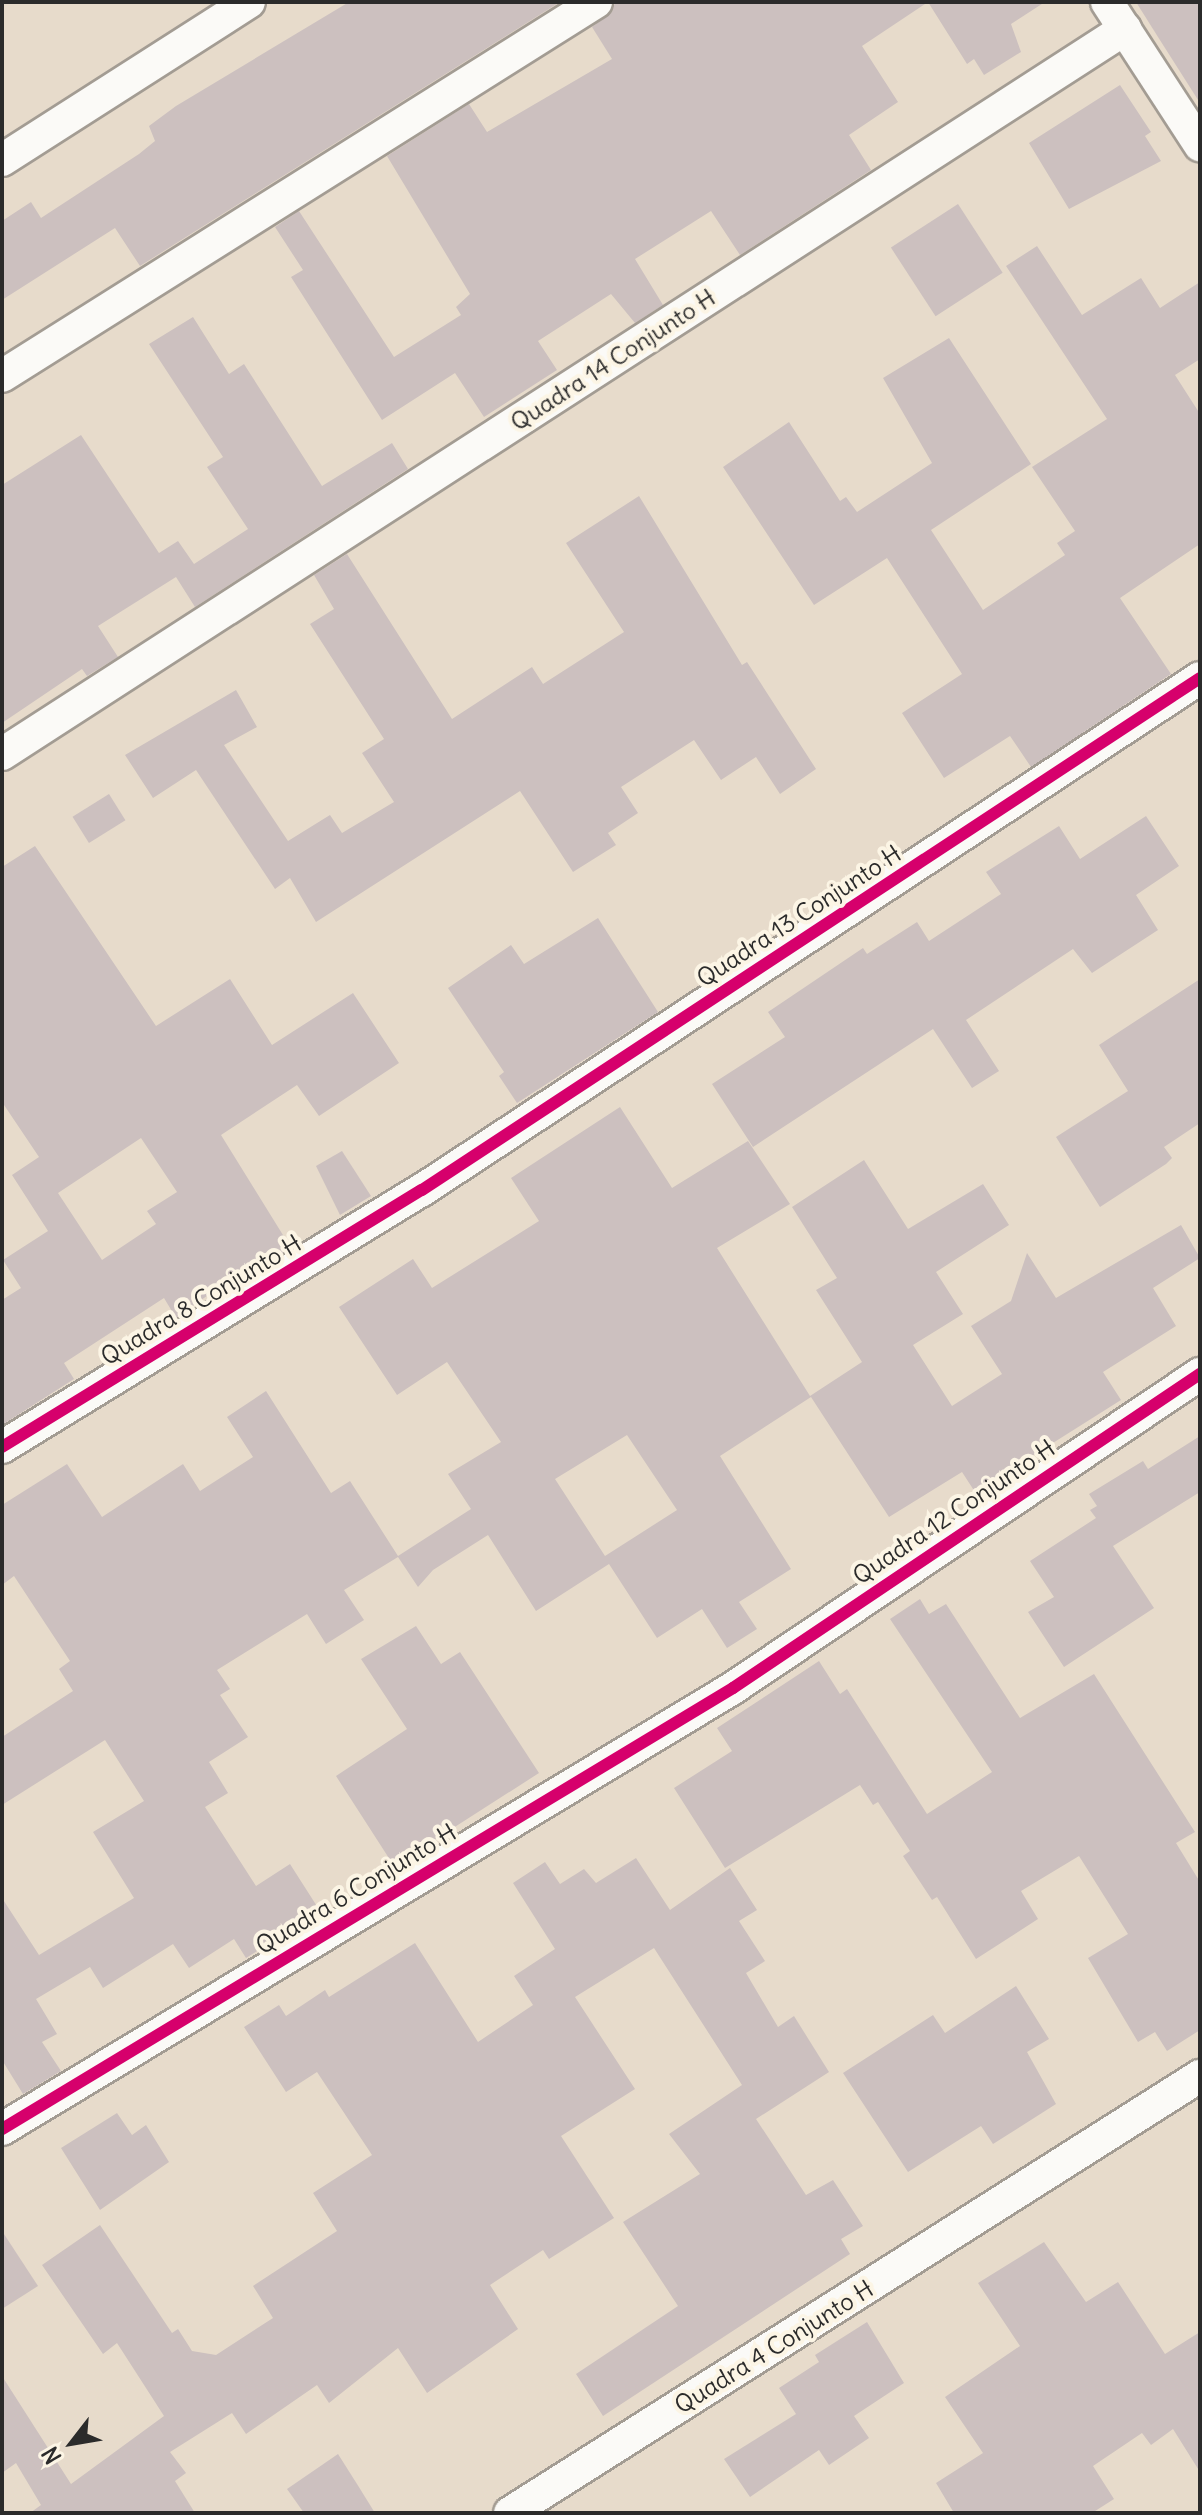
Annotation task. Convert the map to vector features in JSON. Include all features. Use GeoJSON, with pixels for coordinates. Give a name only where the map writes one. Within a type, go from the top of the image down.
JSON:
{"type":"FeatureCollection","features":[{"type":"Feature","properties":{"kind":"street"},"geometry":{"type":"LineString","coordinates":[[2,160],[249,2]]}},
{"type":"Feature","properties":{"kind":"street"},"geometry":{"type":"LineString","coordinates":[[2,376],[596,2]]}},
{"type":"Feature","properties":{"kind":"street"},"geometry":{"type":"LineString","coordinates":[[1107,2],[1200,145]]}},
{"type":"Feature","properties":{"kind":"street","name":"Quadra 14 Conjunto H"},"geometry":{"type":"LineString","coordinates":[[2,754],[1125,29]]}},
{"type":"Feature","properties":{"kind":"street","name":"Quadra 13 Conjunto H"},"geometry":{"type":"LineString","coordinates":[[422,1190],[1200,678]]}},
{"type":"Feature","properties":{"kind":"street","name":"Quadra 8 Conjunto H"},"geometry":{"type":"LineString","coordinates":[[2,1447],[422,1190]]}},
{"type":"Feature","properties":{"kind":"street","name":"Quadra 12 Conjunto H"},"geometry":{"type":"LineString","coordinates":[[733,1688],[1200,1374]]}},
{"type":"Feature","properties":{"kind":"street","name":"Quadra 6 Conjunto H"},"geometry":{"type":"LineString","coordinates":[[2,2129],[733,1688]]}},
{"type":"Feature","properties":{"kind":"street","name":"Quadra 4 Conjunto H"},"geometry":{"type":"LineString","coordinates":[[510,2513],[1200,2076]]}},
{"type":"Feature","properties":{"kind":"building"},"geometry":{"type":"Polygon","coordinates":[[[349,2],[560,2],[140,266],[115,228],[2,300],[2,221],[31,202],[41,218],[155,141],[149,126],[176,106],[349,2]]]}},
{"type":"Feature","properties":{"kind":"building"},"geometry":{"type":"Polygon","coordinates":[[[615,2],[928,2],[862,46],[898,102],[849,135],[871,170],[740,255],[711,211],[635,259],[663,305],[635,323],[611,294],[538,341],[557,370],[484,417],[455,373],[382,420],[291,277],[303,270],[275,227],[299,211],[394,357],[461,315],[456,307],[470,294],[387,156],[469,104],[487,132],[612,59],[592,27],[612,12],[615,2]]]}},
{"type":"Feature","properties":{"kind":"building"},"geometry":{"type":"Polygon","coordinates":[[[928,2],[1045,2],[1011,24],[1021,52],[984,75],[974,59],[967,64],[928,2]]]}},
{"type":"Feature","properties":{"kind":"building"},"geometry":{"type":"Polygon","coordinates":[[[1136,2],[1200,2],[1200,103],[1158,37],[1136,2]]]}},
{"type":"Feature","properties":{"kind":"building"},"geometry":{"type":"Polygon","coordinates":[[[1120,85],[1151,132],[1145,136],[1161,161],[1069,209],[1029,143],[1120,85]]]}},
{"type":"Feature","properties":{"kind":"building"},"geometry":{"type":"Polygon","coordinates":[[[958,204],[1003,273],[936,316],[891,248],[958,204]]]}},
{"type":"Feature","properties":{"kind":"building"},"geometry":{"type":"Polygon","coordinates":[[[1037,246],[1082,315],[1141,278],[1160,308],[1200,282],[1200,359],[1175,375],[1200,414],[1200,544],[1120,598],[1171,674],[1031,767],[1010,736],[944,778],[902,713],[962,674],[887,558],[814,605],[723,467],[789,422],[840,501],[846,497],[857,512],[932,463],[883,378],[949,338],[1031,464],[931,530],[983,610],[1065,555],[1057,543],[1075,531],[1032,467],[1107,419],[1006,266],[1037,246]]]}},
{"type":"Feature","properties":{"kind":"building"},"geometry":{"type":"Polygon","coordinates":[[[193,317],[229,374],[244,364],[322,486],[392,443],[408,469],[195,607],[176,577],[98,626],[118,657],[87,676],[82,669],[2,723],[2,485],[81,435],[159,553],[178,541],[194,564],[248,529],[207,467],[223,457],[149,344],[193,317]]]}},
{"type":"Feature","properties":{"kind":"building"},"geometry":{"type":"Polygon","coordinates":[[[639,496],[742,665],[747,662],[816,769],[780,794],[756,757],[721,780],[694,740],[621,787],[638,813],[608,833],[616,845],[573,872],[520,791],[316,922],[290,878],[275,889],[196,770],[153,798],[125,755],[236,690],[257,727],[224,745],[288,841],[330,815],[342,833],[394,802],[362,753],[384,739],[310,624],[334,609],[314,575],[347,554],[452,719],[532,667],[543,684],[624,632],[566,543],[639,496]]]}},
{"type":"Feature","properties":{"kind":"building"},"geometry":{"type":"Polygon","coordinates":[[[109,794],[125,820],[89,843],[73,817],[109,794]]]}},
{"type":"Feature","properties":{"kind":"building"},"geometry":{"type":"Polygon","coordinates":[[[1146,816],[1179,866],[1136,895],[1158,930],[1092,973],[1073,949],[966,1020],[999,1071],[972,1088],[933,1029],[753,1147],[712,1084],[785,1037],[768,1012],[863,948],[867,954],[917,922],[929,941],[1001,894],[986,872],[1059,826],[1080,859],[1146,816]]]}},
{"type":"Feature","properties":{"kind":"building"},"geometry":{"type":"Polygon","coordinates":[[[35,846],[156,1026],[230,979],[272,1045],[353,993],[399,1063],[319,1116],[297,1085],[221,1135],[291,1248],[249,1273],[246,1268],[176,1318],[164,1298],[64,1363],[74,1379],[2,1425],[2,1300],[21,1288],[3,1260],[48,1231],[12,1175],[39,1157],[2,1102],[2,867],[35,846]],[[141,1138],[58,1193],[102,1260],[156,1224],[147,1211],[177,1192],[141,1138]]]}},
{"type":"Feature","properties":{"kind":"building"},"geometry":{"type":"Polygon","coordinates":[[[598,918],[658,1012],[517,1103],[499,1076],[504,1072],[448,988],[511,945],[524,964],[598,918]]]}},
{"type":"Feature","properties":{"kind":"building"},"geometry":{"type":"Polygon","coordinates":[[[1200,979],[1200,1123],[1164,1147],[1172,1158],[1166,1164],[1100,1207],[1056,1137],[1128,1091],[1099,1045],[1200,979]]]}},
{"type":"Feature","properties":{"kind":"building"},"geometry":{"type":"Polygon","coordinates":[[[620,1107],[672,1188],[748,1141],[790,1204],[717,1248],[810,1396],[862,1362],[816,1290],[837,1278],[792,1207],[864,1160],[908,1229],[983,1184],[1009,1225],[936,1272],[963,1314],[913,1345],[952,1406],[1002,1374],[971,1326],[1011,1301],[1027,1253],[1056,1298],[1181,1225],[1200,1258],[1153,1288],[1176,1326],[1103,1372],[1121,1400],[975,1492],[962,1472],[889,1517],[811,1397],[720,1456],[791,1569],[739,1602],[757,1629],[727,1648],[702,1609],[657,1638],[609,1564],[536,1611],[488,1535],[433,1570],[418,1587],[398,1557],[344,1590],[364,1620],[326,1644],[307,1614],[217,1670],[230,1689],[220,1695],[248,1737],[209,1762],[228,1793],[205,1807],[256,1886],[290,1864],[320,1911],[246,1958],[234,1939],[189,1968],[173,1944],[103,1988],[90,1967],[36,1999],[57,2034],[42,2042],[61,2071],[23,2094],[2,2060],[2,1898],[39,1955],[134,1898],[93,1832],[144,1801],[105,1740],[2,1805],[2,1737],[73,1691],[59,1669],[70,1661],[14,1576],[2,1585],[2,1505],[67,1464],[102,1517],[183,1464],[200,1491],[253,1457],[227,1417],[266,1391],[331,1493],[350,1481],[398,1556],[471,1509],[448,1474],[501,1442],[447,1362],[397,1395],[339,1307],[413,1259],[432,1288],[539,1221],[511,1178],[620,1107]],[[627,1435],[555,1479],[605,1556],[677,1510],[627,1435]]]}},
{"type":"Feature","properties":{"kind":"building"},"geometry":{"type":"Polygon","coordinates":[[[342,1151],[371,1196],[340,1215],[316,1166],[342,1151]]]}},
{"type":"Feature","properties":{"kind":"building"},"geometry":{"type":"Polygon","coordinates":[[[1200,1436],[1200,1492],[1113,1546],[1154,1608],[1064,1667],[1028,1612],[1054,1597],[1030,1561],[1096,1518],[1090,1510],[1097,1506],[1089,1494],[1143,1461],[1148,1469],[1200,1436]]]}},
{"type":"Feature","properties":{"kind":"building"},"geometry":{"type":"Polygon","coordinates":[[[920,1599],[929,1614],[946,1604],[1020,1718],[1094,1674],[1195,1832],[1176,1843],[1200,1882],[1200,2030],[1167,2051],[1155,2032],[1138,2042],[1088,1958],[1128,1934],[1079,1856],[1021,1891],[1038,1919],[976,1959],[937,1897],[932,1900],[903,1856],[910,1851],[878,1802],[873,1805],[860,1785],[725,1868],[674,1788],[732,1751],[717,1728],[819,1661],[840,1694],[847,1689],[927,1814],[992,1772],[890,1619],[920,1599]]]}},
{"type":"Feature","properties":{"kind":"building"},"geometry":{"type":"Polygon","coordinates":[[[416,1626],[441,1664],[460,1652],[539,1773],[394,1866],[336,1776],[407,1729],[361,1659],[416,1626]]]}},
{"type":"Feature","properties":{"kind":"building"},"geometry":{"type":"Polygon","coordinates":[[[636,1858],[670,1910],[730,1868],[757,1910],[739,1921],[765,1961],[746,1973],[778,2027],[794,2016],[829,2072],[756,2119],[806,2195],[833,2180],[863,2226],[841,2239],[850,2254],[603,2416],[576,2374],[678,2306],[623,2222],[700,2174],[669,2134],[742,2085],[654,1948],[575,1997],[635,2089],[561,2136],[614,2218],[549,2259],[543,2250],[490,2285],[518,2329],[427,2393],[398,2348],[329,2403],[317,2385],[246,2434],[232,2413],[170,2452],[186,2473],[175,2481],[195,2513],[30,2513],[41,2505],[16,2463],[2,2473],[2,2376],[71,2484],[164,2416],[117,2343],[103,2354],[42,2265],[100,2225],[172,2333],[178,2329],[192,2351],[216,2355],[273,2318],[253,2286],[337,2231],[313,2193],[372,2155],[317,2072],[286,2092],[244,2027],[279,2005],[286,2016],[325,1990],[329,1997],[415,1943],[478,2042],[533,2005],[514,1976],[555,1949],[513,1883],[545,1862],[560,1884],[584,1869],[596,1883],[636,1858]]]}},
{"type":"Feature","properties":{"kind":"building"},"geometry":{"type":"Polygon","coordinates":[[[1016,1986],[1049,2039],[1027,2052],[1056,2104],[993,2144],[981,2126],[908,2172],[843,2073],[933,2015],[945,2033],[1016,1986]]]}},
{"type":"Feature","properties":{"kind":"building"},"geometry":{"type":"Polygon","coordinates":[[[117,2113],[132,2135],[146,2125],[169,2162],[100,2210],[61,2148],[117,2113]]]}},
{"type":"Feature","properties":{"kind":"building"},"geometry":{"type":"Polygon","coordinates":[[[2,2231],[38,2286],[2,2309],[2,2231]]]}},
{"type":"Feature","properties":{"kind":"building"},"geometry":{"type":"Polygon","coordinates":[[[1044,2242],[1086,2302],[1118,2282],[1165,2354],[1200,2332],[1200,2472],[1173,2429],[1151,2445],[1142,2433],[1093,2466],[1114,2499],[1092,2513],[954,2513],[936,2483],[983,2453],[945,2397],[1020,2346],[978,2283],[1044,2242]]]}},
{"type":"Feature","properties":{"kind":"building"},"geometry":{"type":"Polygon","coordinates":[[[867,2322],[904,2383],[854,2416],[869,2438],[829,2465],[819,2450],[750,2497],[724,2459],[796,2414],[779,2388],[819,2362],[815,2355],[867,2322]]]}},
{"type":"Feature","properties":{"kind":"building"},"geometry":{"type":"Polygon","coordinates":[[[338,2454],[375,2513],[304,2513],[287,2489],[338,2454]]]}},
{"type":"Feature","properties":{"kind":"cycle path"},"geometry":{"type":"LineString","coordinates":[[2,1447],[422,1190],[1200,678]]}},
{"type":"Feature","properties":{"kind":"cycle path"},"geometry":{"type":"LineString","coordinates":[[2,2129],[733,1688],[1200,1374]]}}]}
